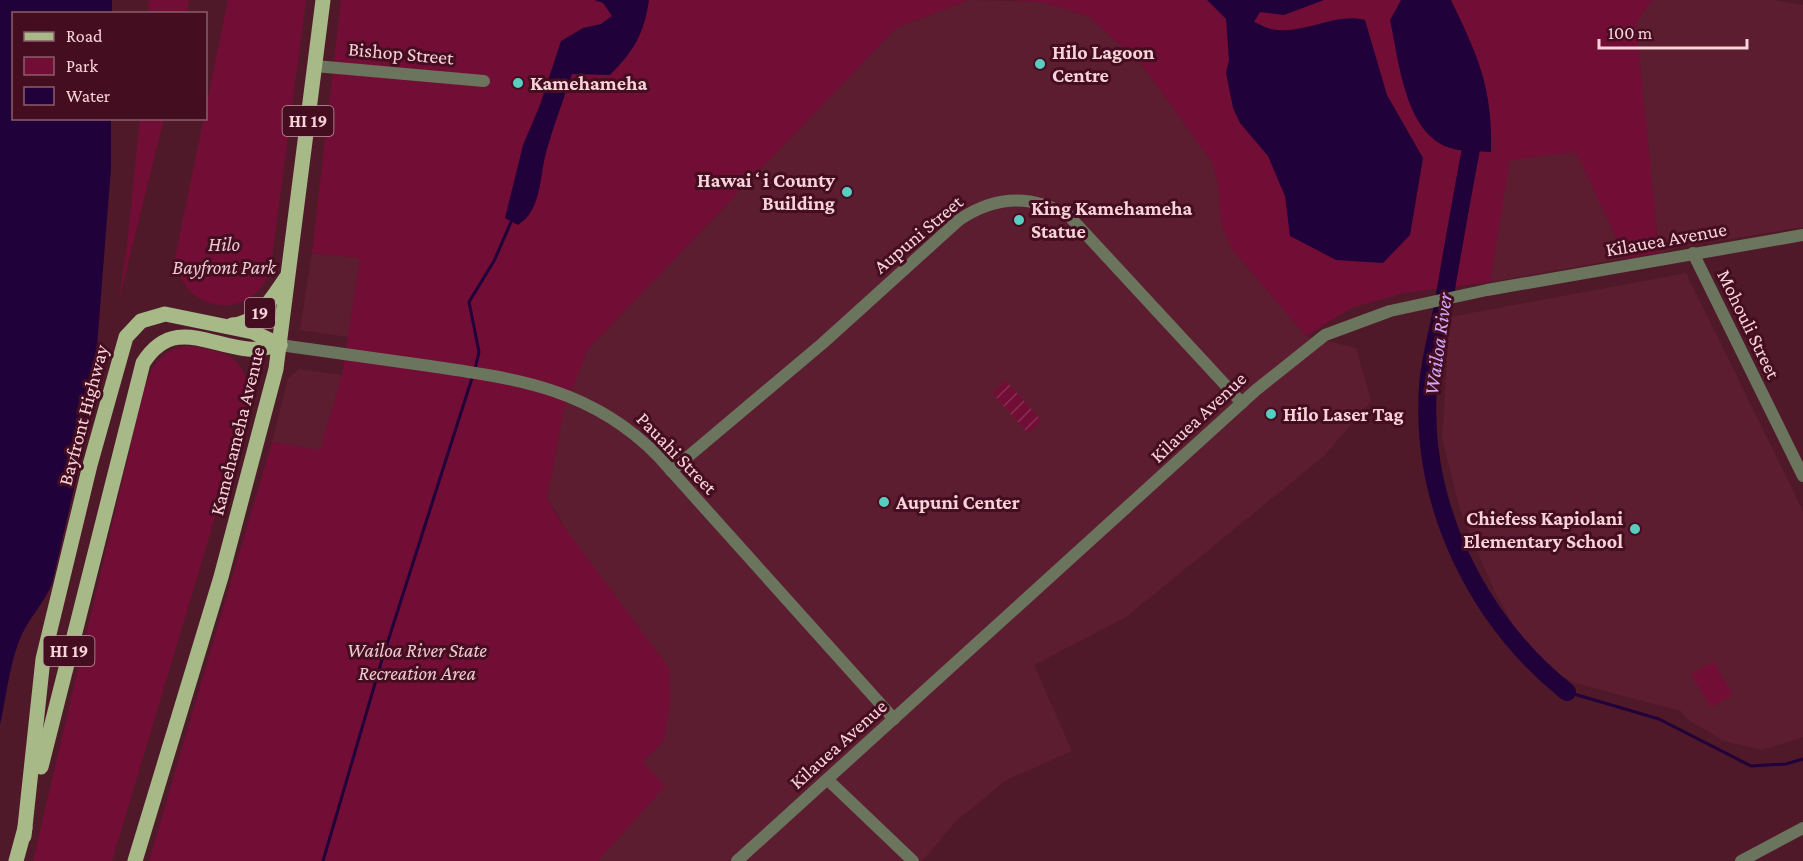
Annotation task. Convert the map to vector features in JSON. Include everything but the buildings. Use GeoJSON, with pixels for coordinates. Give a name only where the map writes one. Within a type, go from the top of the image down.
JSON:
{"type":"FeatureCollection","features":[{"type":"Feature","properties":{"kind":"main road","name":"Kamehameha Avenue"},"geometry":{"type":"LineString","coordinates":[[135,861],[246,489],[280,345],[323,0]]}},
{"type":"Feature","properties":{"kind":"main road","name":"19"},"geometry":{"type":"LineString","coordinates":[[217,326],[244,324],[253,318],[268,304],[287,276]]}},
{"type":"Feature","properties":{"kind":"main road","name":"Bayfront Highway"},"geometry":{"type":"LineString","coordinates":[[24,836],[44,659],[90,465],[124,343],[137,323],[153,316],[171,315],[253,332],[280,345]]}},
{"type":"Feature","properties":{"kind":"main road","name":"Bayfront Highway"},"geometry":{"type":"LineString","coordinates":[[16,861],[143,363],[153,350],[174,337],[206,338],[250,349],[280,345]]}},
{"type":"Feature","properties":{"kind":"street","name":"Bishop Street"},"geometry":{"type":"LineString","coordinates":[[315,66],[484,81]]}},
{"type":"Feature","properties":{"kind":"street","name":"Aupuni Street"},"geometry":{"type":"LineString","coordinates":[[671,471],[823,343],[959,220],[981,207],[1006,200],[1040,202],[1070,217],[1242,403]]}},
{"type":"Feature","properties":{"kind":"street","name":"Kilauea Avenue"},"geometry":{"type":"LineString","coordinates":[[737,861],[1242,403],[1314,342],[1352,324],[1390,311],[1487,290],[1803,235]]}},
{"type":"Feature","properties":{"kind":"street","name":"Mohouli Street"},"geometry":{"type":"LineString","coordinates":[[1692,253],[1803,476]]}},
{"type":"Feature","properties":{"kind":"street","name":"Pauahi Street"},"geometry":{"type":"LineString","coordinates":[[280,345],[490,375],[542,386],[598,409],[638,437],[671,471],[894,718]]}},
{"type":"Feature","properties":{"kind":"street"},"geometry":{"type":"LineString","coordinates":[[828,780],[913,861]]}},
{"type":"Feature","properties":{"kind":"street"},"geometry":{"type":"LineString","coordinates":[[1741,861],[1803,828]]}},
{"type":"Feature","properties":{"kind":"shaded area"},"geometry":{"type":"Polygon","coordinates":[[[968,0],[1041,2],[1088,16],[1142,65],[1212,162],[1218,184],[1221,223],[1231,248],[1306,336],[1356,348],[1371,401],[1324,456],[1126,617],[1034,665],[1072,751],[1006,780],[955,822],[922,861],[598,861],[623,833],[643,762],[560,518],[547,498],[564,409],[588,349],[896,28],[968,0]]]}},
{"type":"Feature","properties":{"kind":"shaded area"},"geometry":{"type":"Polygon","coordinates":[[[1652,0],[1774,0],[1803,5],[1803,227],[1675,248],[1659,253],[1636,23],[1652,0]]]}},
{"type":"Feature","properties":{"kind":"shaded area"},"geometry":{"type":"Polygon","coordinates":[[[1573,152],[1579,158],[1626,258],[1490,282],[1509,160],[1573,152]]]}},
{"type":"Feature","properties":{"kind":"shaded area"},"geometry":{"type":"Polygon","coordinates":[[[312,253],[360,258],[348,337],[300,330],[312,253]]]}},
{"type":"Feature","properties":{"kind":"shaded area","name":"Chiefess Kapiolani Elementary School"},"geometry":{"type":"Polygon","coordinates":[[[1686,273],[1803,511],[1803,737],[1762,750],[1724,741],[1687,719],[1681,711],[1575,683],[1548,669],[1527,650],[1495,592],[1475,547],[1459,507],[1442,438],[1450,317],[1686,273]]]}},
{"type":"Feature","properties":{"kind":"shaded area"},"geometry":{"type":"Polygon","coordinates":[[[299,369],[342,375],[320,451],[272,442],[288,379],[299,369]]]}},
{"type":"Feature","properties":{"kind":"green space"},"geometry":{"type":"Polygon","coordinates":[[[149,0],[189,0],[187,12],[148,12],[149,0]]]}},
{"type":"Feature","properties":{"kind":"green space","name":"Hilo Bayfront Park"},"geometry":{"type":"Polygon","coordinates":[[[228,0],[306,0],[270,272],[260,288],[247,299],[233,304],[217,305],[203,300],[190,291],[180,276],[175,258],[203,120],[207,120],[207,102],[228,0]]]}},
{"type":"Feature","properties":{"kind":"green space","name":"Wailoa River State Recreation Area"},"geometry":{"type":"Polygon","coordinates":[[[341,0],[968,0],[896,28],[588,349],[564,409],[547,498],[562,524],[669,668],[670,703],[664,740],[643,762],[665,786],[598,861],[149,861],[272,442],[320,450],[342,375],[360,258],[312,253],[341,0]]]}},
{"type":"Feature","properties":{"kind":"green space"},"geometry":{"type":"Polygon","coordinates":[[[1010,0],[1652,0],[1636,23],[1659,253],[1626,258],[1579,158],[1573,152],[1510,160],[1490,282],[1404,293],[1351,308],[1306,336],[1231,248],[1221,223],[1218,184],[1212,162],[1142,65],[1088,16],[1041,2],[1010,0]]]}},
{"type":"Feature","properties":{"kind":"green space"},"geometry":{"type":"Polygon","coordinates":[[[140,120],[164,120],[119,299],[140,120]]]}},
{"type":"Feature","properties":{"kind":"green space"},"geometry":{"type":"Polygon","coordinates":[[[193,346],[225,354],[237,363],[245,375],[247,403],[240,434],[112,861],[33,861],[144,389],[151,372],[161,358],[174,349],[193,346]]]}},
{"type":"Feature","properties":{"kind":"green space"},"geometry":{"type":"Polygon","coordinates":[[[1006,381],[1042,421],[1028,433],[992,393],[1006,381]]]}},
{"type":"Feature","properties":{"kind":"green space"},"geometry":{"type":"Polygon","coordinates":[[[1714,662],[1733,695],[1711,707],[1691,674],[1714,662]]]}},
{"type":"Feature","properties":{"kind":"water"},"geometry":{"type":"Polygon","coordinates":[[[0,0],[112,0],[112,12],[12,12],[12,120],[111,120],[111,168],[92,410],[52,584],[19,641],[10,672],[0,725],[0,0]]]}},
{"type":"Feature","properties":{"kind":"water"},"geometry":{"type":"Polygon","coordinates":[[[594,0],[649,0],[637,41],[626,58],[610,75],[572,74],[544,159],[536,201],[526,218],[518,225],[505,218],[523,145],[540,105],[561,41],[583,28],[601,24],[612,16],[603,3],[594,0]]]}},
{"type":"Feature","properties":{"kind":"water"},"geometry":{"type":"Polygon","coordinates":[[[1207,0],[1324,0],[1284,15],[1260,12],[1254,22],[1271,29],[1295,29],[1342,19],[1365,20],[1387,95],[1423,158],[1410,235],[1383,263],[1336,260],[1290,236],[1285,196],[1268,156],[1240,123],[1233,108],[1226,73],[1229,60],[1226,19],[1207,0]]]}},
{"type":"Feature","properties":{"kind":"water"},"geometry":{"type":"Polygon","coordinates":[[[1401,0],[1451,0],[1482,73],[1489,109],[1491,152],[1459,150],[1438,142],[1425,130],[1415,114],[1401,75],[1390,20],[1401,0]]]}},
{"type":"Feature","properties":{"kind":"waterway","name":"Wailoa River"},"geometry":{"type":"LineString","coordinates":[[1468,126],[1471,149],[1428,386],[1428,430],[1434,473],[1444,515],[1460,556],[1481,594],[1506,630],[1535,663],[1567,692]]}},
{"type":"Feature","properties":{"kind":"waterway"},"geometry":{"type":"LineString","coordinates":[[475,369],[479,352],[469,302],[494,261],[512,220]]}},
{"type":"Feature","properties":{"kind":"waterway"},"geometry":{"type":"LineString","coordinates":[[323,861],[381,663],[473,375]]}},
{"type":"Feature","properties":{"kind":"waterway"},"geometry":{"type":"LineString","coordinates":[[1567,692],[1659,719],[1751,766],[1786,764],[1803,759]]}},
{"type":"Feature","properties":{"kind":"place","name":"Hilo Lagoon Centre"},"geometry":{"type":"Point","coordinates":[1040,64]}},
{"type":"Feature","properties":{"kind":"place","name":"Kamehameha"},"geometry":{"type":"Point","coordinates":[518,83]}},
{"type":"Feature","properties":{"kind":"place","name":"Hawaiʻi County Building"},"geometry":{"type":"Point","coordinates":[847,192]}},
{"type":"Feature","properties":{"kind":"place","name":"King Kamehameha Statue"},"geometry":{"type":"Point","coordinates":[1019,220]}},
{"type":"Feature","properties":{"kind":"place","name":"Hilo Laser Tag"},"geometry":{"type":"Point","coordinates":[1271,414]}},
{"type":"Feature","properties":{"kind":"place","name":"Aupuni Center"},"geometry":{"type":"Point","coordinates":[884,502]}},
{"type":"Feature","properties":{"kind":"place","name":"Chiefess Kapiolani Elementary School"},"geometry":{"type":"Point","coordinates":[1635,529]}}]}
